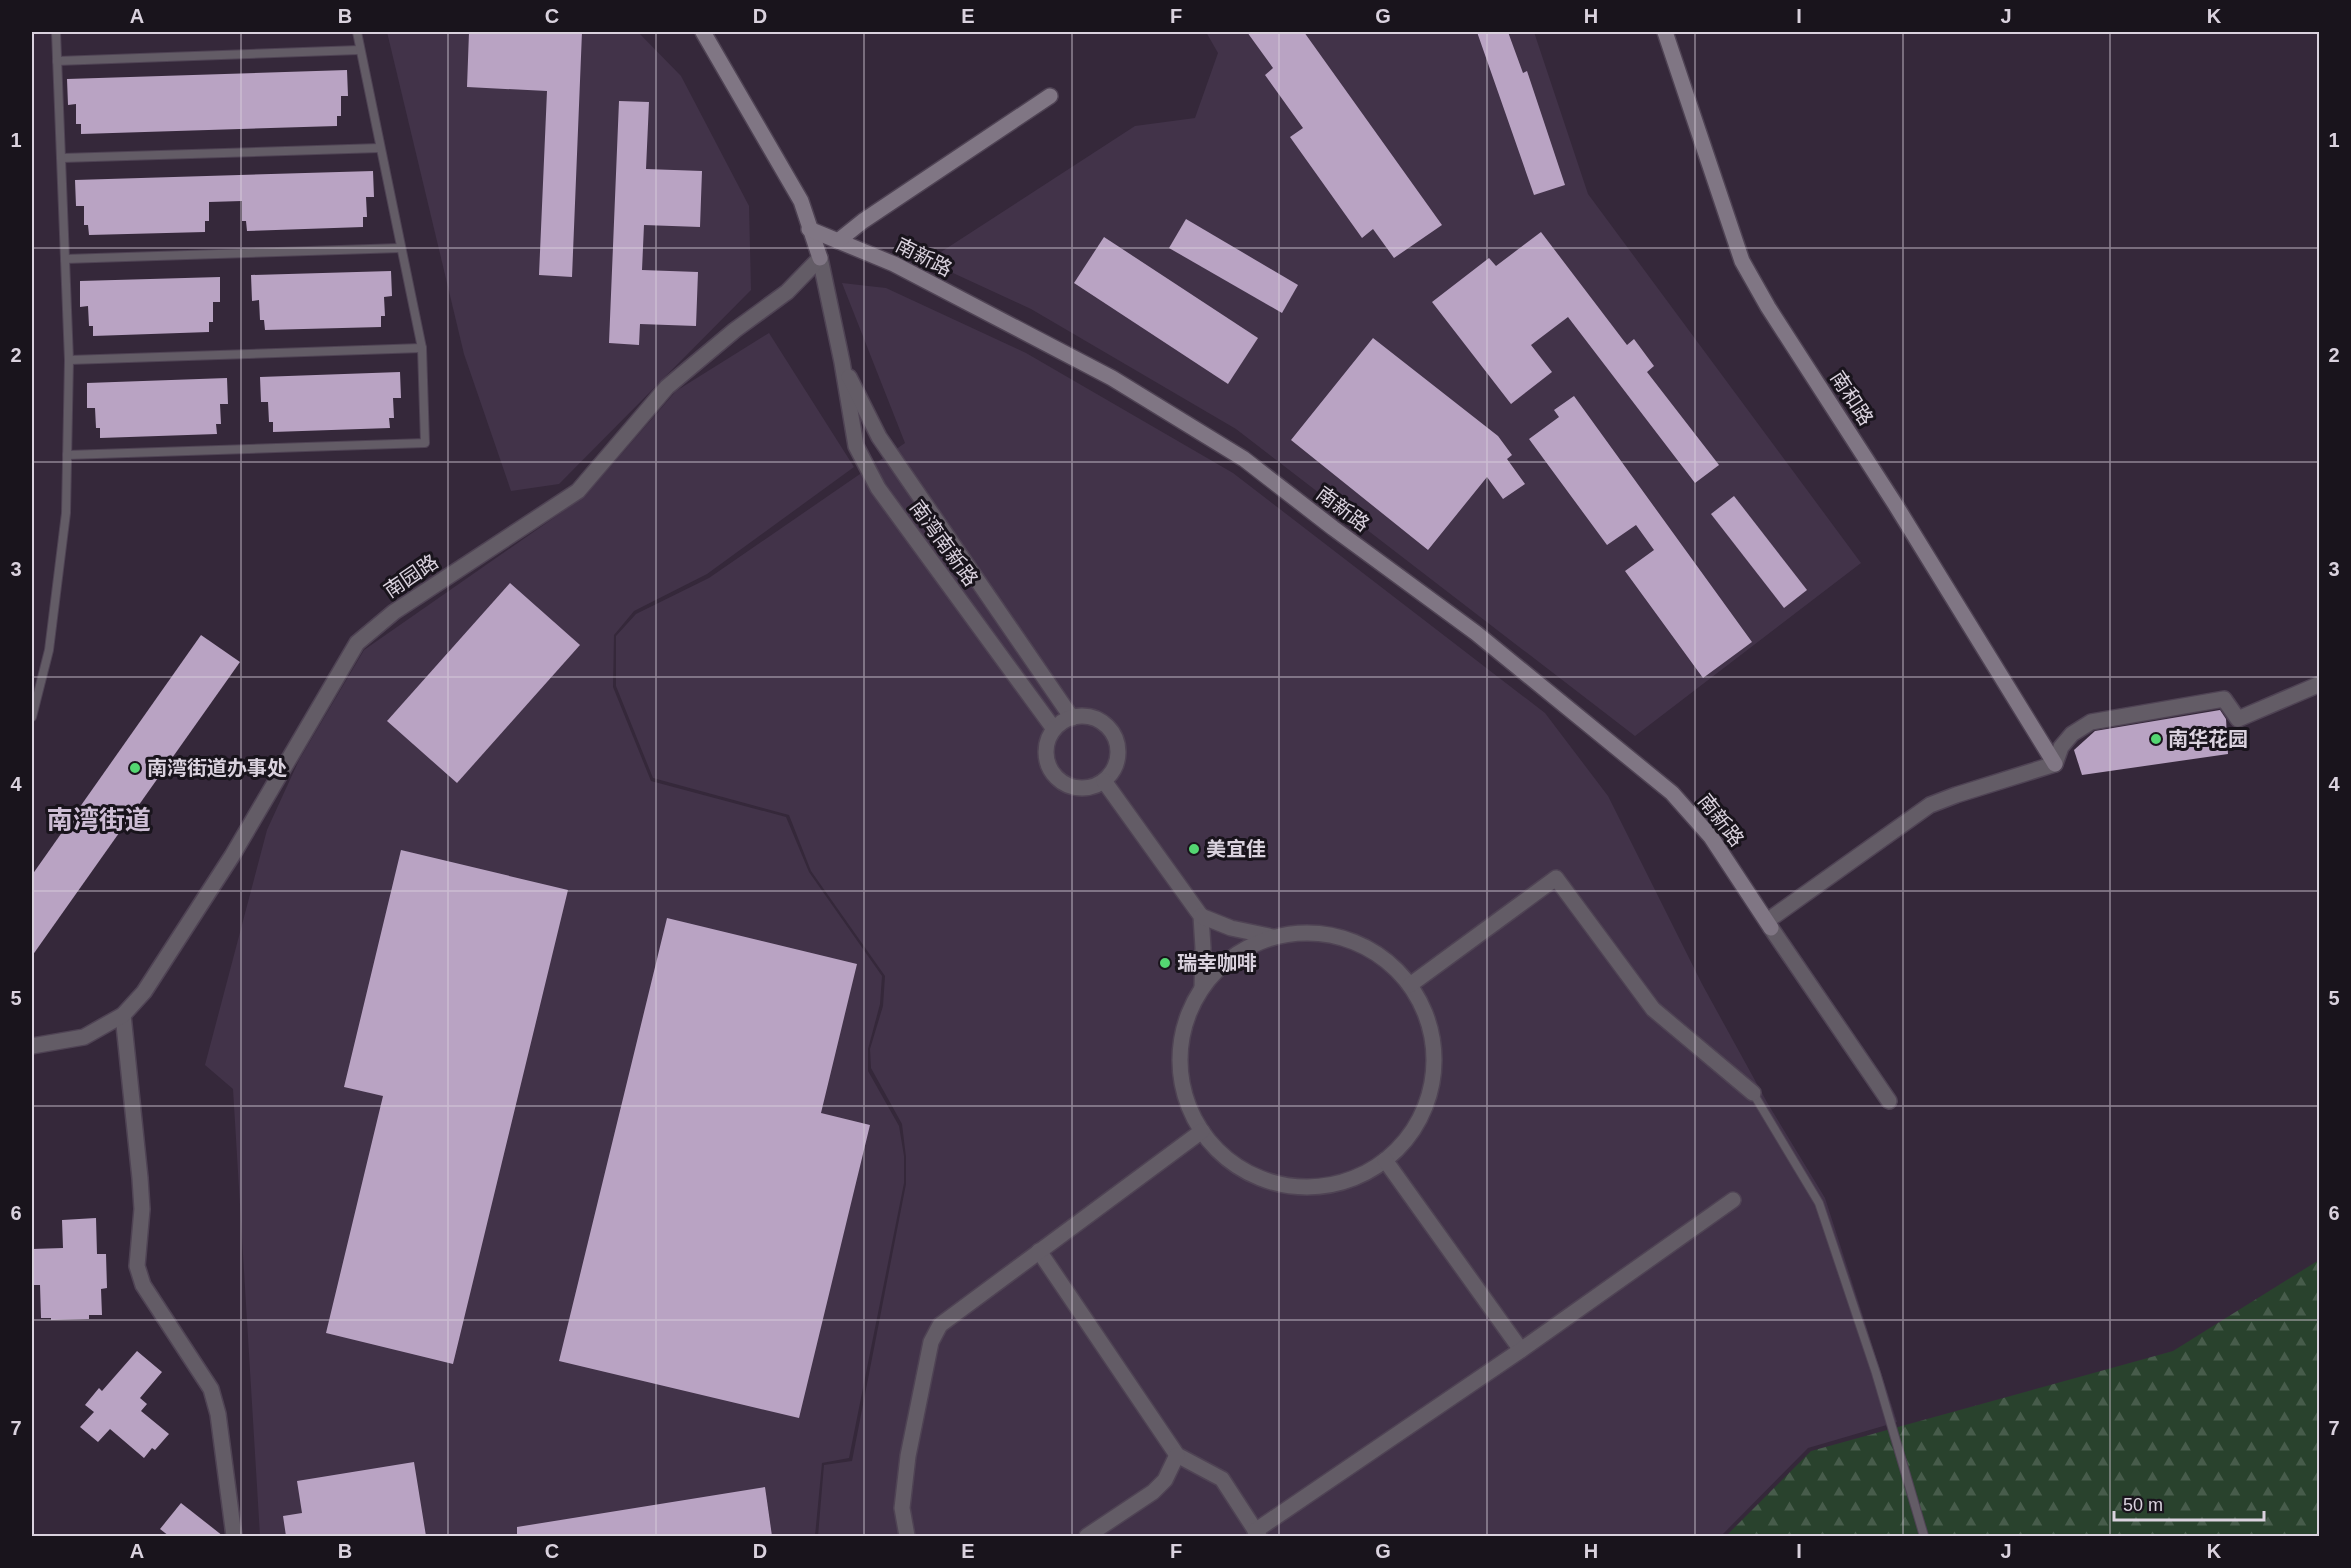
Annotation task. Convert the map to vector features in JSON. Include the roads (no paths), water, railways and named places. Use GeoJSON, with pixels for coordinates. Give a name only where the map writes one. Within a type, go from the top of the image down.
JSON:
{"type":"FeatureCollection","features":[{"type":"Feature","properties":{"kind":"street","name":"南湾南新路"},"geometry":{"type":"LineString","coordinates":[[703,32],[801,201],[820,258],[842,362],[856,446],[878,488],[1054,729]]}},
{"type":"Feature","properties":{"kind":"street","name":"南和路"},"geometry":{"type":"LineString","coordinates":[[1665,32],[1742,261],[1768,307],[1895,504],[2055,764]]}},
{"type":"Feature","properties":{"kind":"street"},"geometry":{"type":"LineString","coordinates":[[838,241],[863,221],[1050,96]]}},
{"type":"Feature","properties":{"kind":"street","name":"南新路"},"geometry":{"type":"LineString","coordinates":[[809,229],[894,264],[1112,378],[1244,459],[1476,633],[1672,793],[1711,837],[1769,924]]}},
{"type":"Feature","properties":{"kind":"street","name":"南园路"},"geometry":{"type":"LineString","coordinates":[[32,1046],[84,1037],[123,1015],[144,992],[232,856],[357,643],[394,612],[578,491],[667,387],[735,330],[787,292],[820,258]]}},
{"type":"Feature","properties":{"kind":"street","name":"南湾南新路"},"geometry":{"type":"LineString","coordinates":[[842,362],[879,436],[1072,718]]}},
{"type":"Feature","properties":{"kind":"street"},"geometry":{"type":"LineString","coordinates":[[1889,1101],[1769,924],[1930,805],[2055,764],[2061,747],[2072,734],[2091,722],[2224,699],[2238,718],[2319,684]]}},
{"type":"Feature","properties":{"kind":"street"},"geometry":{"type":"LineString","coordinates":[[1084,716],[1094,718],[1112,733],[1118,753],[1112,772],[1095,786],[1073,787],[1060,781],[1051,771],[1046,750],[1049,737],[1054,729],[1072,718],[1084,716]]}},
{"type":"Feature","properties":{"kind":"street"},"geometry":{"type":"LineString","coordinates":[[1104,780],[1201,916],[1202,988]]}},
{"type":"Feature","properties":{"kind":"street"},"geometry":{"type":"LineString","coordinates":[[1410,986],[1556,878],[1653,1009],[1753,1093]]}},
{"type":"Feature","properties":{"kind":"street"},"geometry":{"type":"LineString","coordinates":[[1201,916],[1231,928],[1274,937]]}},
{"type":"Feature","properties":{"kind":"street"},"geometry":{"type":"LineString","coordinates":[[1306,933],[1345,939],[1382,957],[1410,986],[1429,1024],[1434,1046],[1431,1090],[1413,1130],[1386,1160],[1365,1173],[1322,1186],[1283,1184],[1242,1169],[1218,1150],[1202,1131],[1192,1115],[1184,1094],[1180,1051],[1184,1027],[1191,1007],[1202,988],[1232,957],[1255,944],[1274,937],[1306,933]]}},
{"type":"Feature","properties":{"kind":"street"},"geometry":{"type":"LineString","coordinates":[[123,1015],[142,1209],[137,1266],[142,1286],[196,1363],[211,1389],[218,1414],[234,1536]]}},
{"type":"Feature","properties":{"kind":"street"},"geometry":{"type":"LineString","coordinates":[[907,1536],[902,1508],[908,1456],[931,1342],[940,1325],[1202,1131]]}},
{"type":"Feature","properties":{"kind":"street"},"geometry":{"type":"LineString","coordinates":[[1386,1160],[1521,1350]]}},
{"type":"Feature","properties":{"kind":"street"},"geometry":{"type":"LineString","coordinates":[[1039,1251],[1177,1455],[1222,1479],[1257,1534],[1733,1200]]}},
{"type":"Feature","properties":{"kind":"street"},"geometry":{"type":"LineString","coordinates":[[1087,1536],[1154,1492],[1165,1480],[1177,1455]]}},
{"type":"Feature","properties":{"kind":"lane"},"geometry":{"type":"LineString","coordinates":[[32,717],[49,650],[66,513],[69,360],[56,32]]}},
{"type":"Feature","properties":{"kind":"lane"},"geometry":{"type":"LineString","coordinates":[[67,454],[425,443],[422,348],[357,32]]}},
{"type":"Feature","properties":{"kind":"lane"},"geometry":{"type":"LineString","coordinates":[[57,61],[359,50]]}},
{"type":"Feature","properties":{"kind":"lane"},"geometry":{"type":"LineString","coordinates":[[62,158],[380,148]]}},
{"type":"Feature","properties":{"kind":"lane"},"geometry":{"type":"LineString","coordinates":[[65,259],[401,248]]}},
{"type":"Feature","properties":{"kind":"lane"},"geometry":{"type":"LineString","coordinates":[[69,360],[422,348]]}},
{"type":"Feature","properties":{"kind":"lane"},"geometry":{"type":"LineString","coordinates":[[1753,1093],[1819,1203],[1876,1373],[1924,1536]]}},
{"type":"Feature","properties":{"kind":"place","name":"南华花园"},"geometry":{"type":"Point","coordinates":[2156,739]}},
{"type":"Feature","properties":{"kind":"place","name":"南湾街道办事处"},"geometry":{"type":"Point","coordinates":[135,768]}},
{"type":"Feature","properties":{"kind":"place","name":"美宜佳"},"geometry":{"type":"Point","coordinates":[1194,849]}},
{"type":"Feature","properties":{"kind":"place","name":"瑞幸咖啡"},"geometry":{"type":"Point","coordinates":[1165,963]}},
{"type":"Feature","properties":{"kind":"district","name":"南湾街道"},"geometry":{"type":"Point","coordinates":[99,820]}}]}
